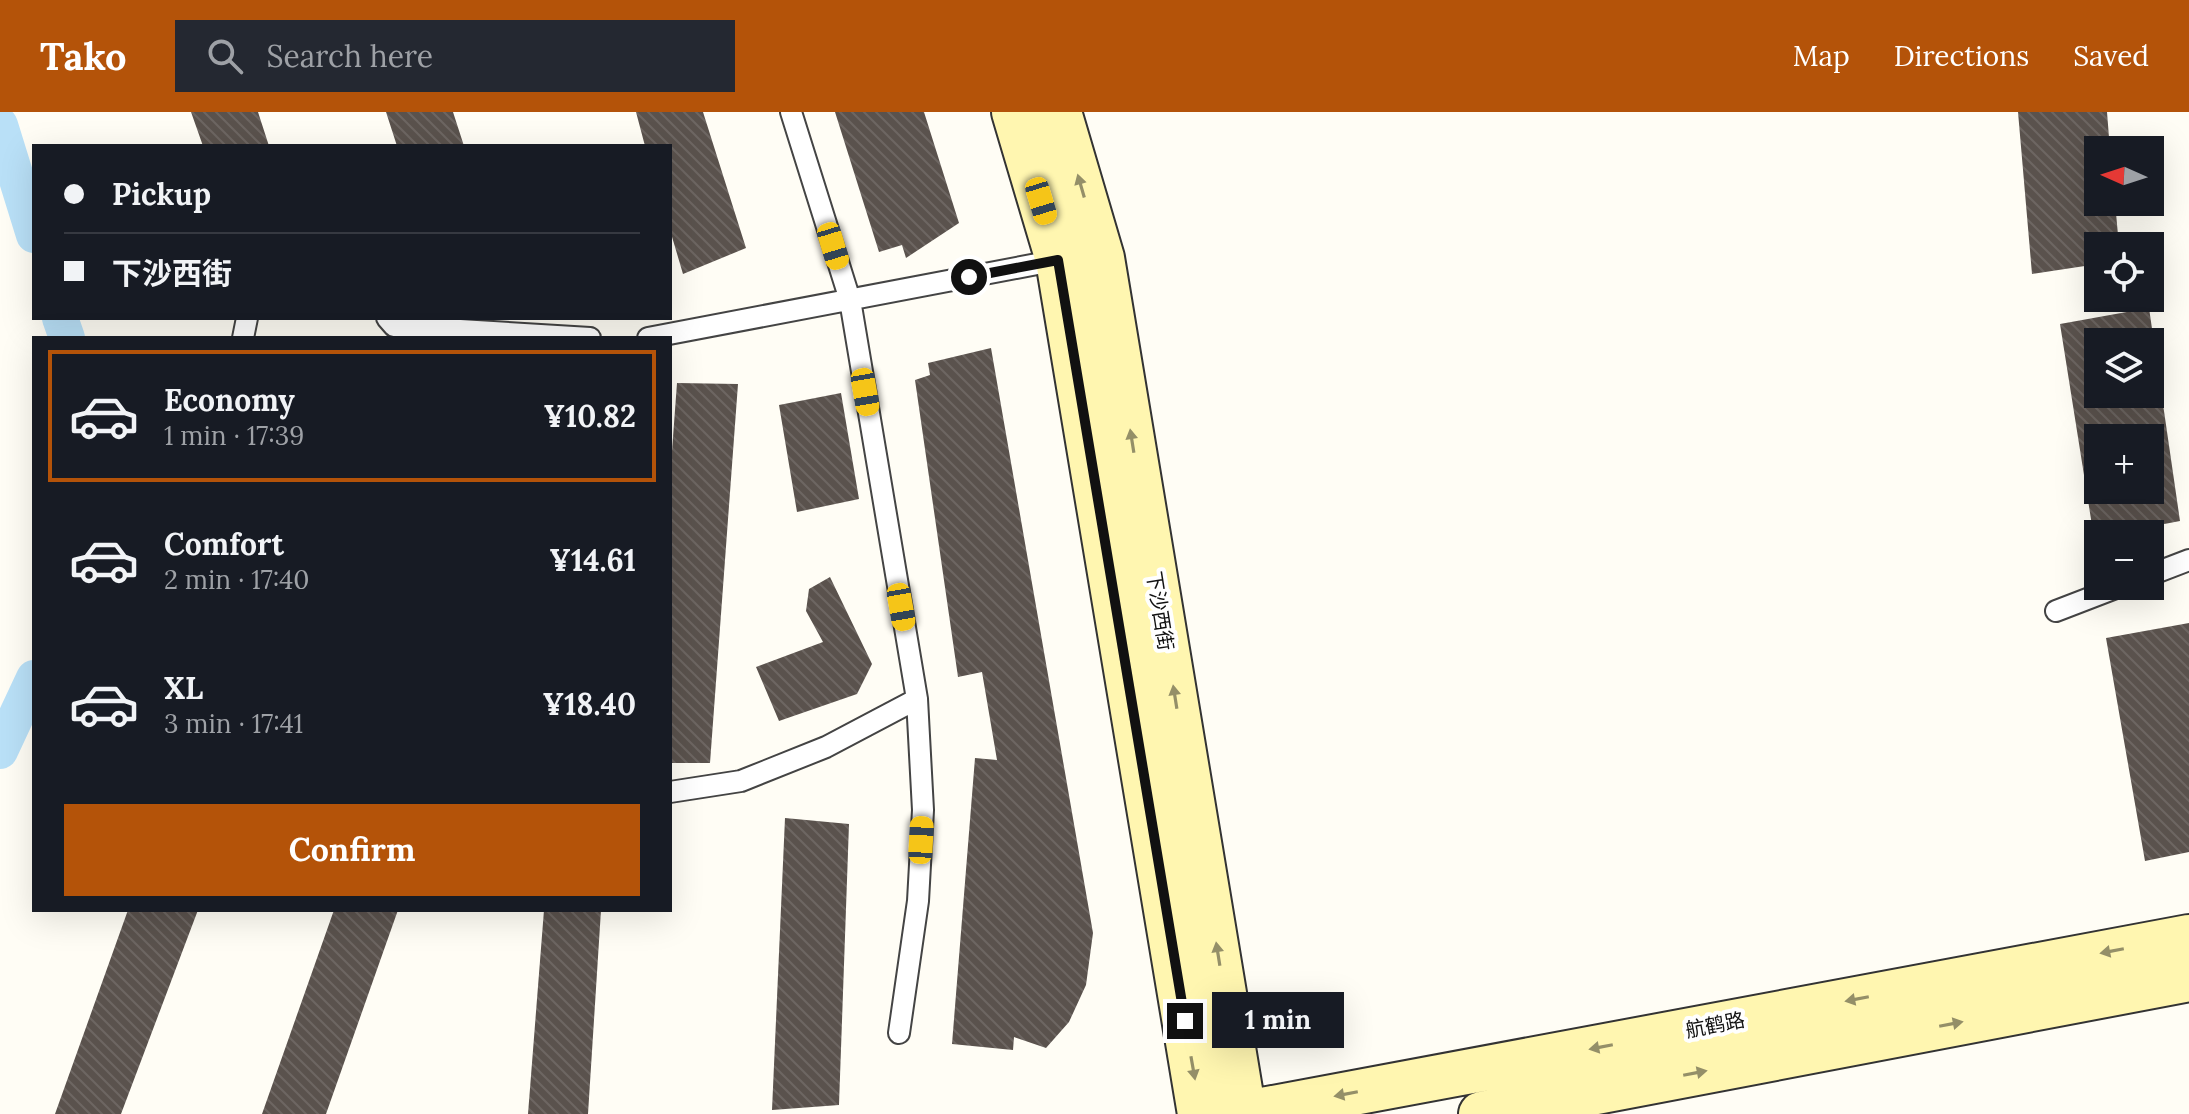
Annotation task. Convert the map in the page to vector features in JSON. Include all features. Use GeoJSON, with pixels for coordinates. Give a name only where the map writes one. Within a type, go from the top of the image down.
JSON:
{"type":"FeatureCollection","features":[{"type":"Feature","properties":{"kind":"street"},"geometry":{"type":"LineString","coordinates":[[1014,112],[1058,260],[1200,1114]]}},
{"type":"Feature","properties":{"kind":"street","name":"下沙西街"},"geometry":{"type":"LineString","coordinates":[[1059,112],[1102,258],[1243,1114]]}},
{"type":"Feature","properties":{"kind":"street","name":"航鹤路"},"geometry":{"type":"LineString","coordinates":[[1243,1114],[2189,937]]}},
{"type":"Feature","properties":{"kind":"street"},"geometry":{"type":"LineString","coordinates":[[1481,1114],[2189,979]]}},
{"type":"Feature","properties":{"kind":"lane"},"geometry":{"type":"LineString","coordinates":[[791,112],[850,300],[917,699],[923,810],[918,901],[899,1033]]}},
{"type":"Feature","properties":{"kind":"lane"},"geometry":{"type":"LineString","coordinates":[[659,336],[1058,260]]}},
{"type":"Feature","properties":{"kind":"lane"},"geometry":{"type":"LineString","coordinates":[[391,327],[554,336]]}},
{"type":"Feature","properties":{"kind":"lane"},"geometry":{"type":"LineString","coordinates":[[2164,570],[2189,560]]}},
{"type":"Feature","properties":{"kind":"lane"},"geometry":{"type":"LineString","coordinates":[[2056,611],[2085,600]]}},
{"type":"Feature","properties":{"kind":"lane"},"geometry":{"type":"LineString","coordinates":[[672,792],[741,781],[826,747],[917,699]]}},
{"type":"Feature","properties":{"kind":"building"},"geometry":{"type":"Polygon","coordinates":[[[191,112],[258,112],[268,144],[202,144],[191,112]]]}},
{"type":"Feature","properties":{"kind":"building"},"geometry":{"type":"Polygon","coordinates":[[[386,112],[453,112],[463,144],[396,144],[386,112]]]}},
{"type":"Feature","properties":{"kind":"building"},"geometry":{"type":"Polygon","coordinates":[[[636,112],[703,112],[746,248],[683,274],[672,237],[672,144],[644,144],[636,112]]]}},
{"type":"Feature","properties":{"kind":"building"},"geometry":{"type":"Polygon","coordinates":[[[835,112],[924,112],[959,223],[906,258],[902,245],[879,252],[835,112]]]}},
{"type":"Feature","properties":{"kind":"building"},"geometry":{"type":"Polygon","coordinates":[[[2018,112],[2107,112],[2109,136],[2084,136],[2084,216],[2116,216],[2118,232],[2084,232],[2084,266],[2032,274],[2018,112]]]}},
{"type":"Feature","properties":{"kind":"building"},"geometry":{"type":"Polygon","coordinates":[[[2127,312],[2150,312],[2152,328],[2084,328],[2084,408],[2164,408],[2180,521],[2164,524],[2164,520],[2091,520],[2089,504],[2164,504],[2164,424],[2084,424],[2084,475],[2060,324],[2127,312]]]}},
{"type":"Feature","properties":{"kind":"building"},"geometry":{"type":"Polygon","coordinates":[[[991,348],[1093,933],[1086,985],[1069,1022],[1046,1048],[1014,1037],[1013,1050],[952,1044],[975,758],[997,760],[982,672],[958,677],[915,380],[930,375],[928,363],[991,348]]]}},
{"type":"Feature","properties":{"kind":"building"},"geometry":{"type":"Polygon","coordinates":[[[677,383],[738,384],[710,763],[672,763],[672,451],[677,383]]]}},
{"type":"Feature","properties":{"kind":"building"},"geometry":{"type":"Polygon","coordinates":[[[841,393],[859,499],[797,512],[779,405],[841,393]]]}},
{"type":"Feature","properties":{"kind":"building"},"geometry":{"type":"Polygon","coordinates":[[[830,577],[872,664],[857,694],[779,721],[756,667],[823,642],[806,611],[809,589],[830,577]]]}},
{"type":"Feature","properties":{"kind":"building"},"geometry":{"type":"Polygon","coordinates":[[[2189,623],[2189,852],[2145,861],[2106,638],[2189,623]]]}},
{"type":"Feature","properties":{"kind":"building"},"geometry":{"type":"Polygon","coordinates":[[[785,818],[849,824],[839,1105],[772,1110],[785,818]]]}},
{"type":"Feature","properties":{"kind":"building"},"geometry":{"type":"Polygon","coordinates":[[[127,912],[197,912],[121,1114],[55,1114],[127,912]]]}},
{"type":"Feature","properties":{"kind":"building"},"geometry":{"type":"Polygon","coordinates":[[[333,912],[397,912],[326,1114],[262,1114],[333,912]]]}},
{"type":"Feature","properties":{"kind":"building"},"geometry":{"type":"Polygon","coordinates":[[[544,912],[601,912],[588,1114],[528,1114],[544,912]]]}},
{"type":"Feature","properties":{"kind":"waterway"},"geometry":{"type":"LineString","coordinates":[[0,125],[32,229]]}},
{"type":"Feature","properties":{"kind":"waterway"},"geometry":{"type":"LineString","coordinates":[[61,320],[66,336]]}},
{"type":"Feature","properties":{"kind":"waterway"},"geometry":{"type":"LineString","coordinates":[[0,751],[32,682]]}},
{"type":"Feature","properties":{"kind":"route"},"geometry":{"type":"LineString","coordinates":[[969,277],[1058,260],[1185,1021]]}}]}
